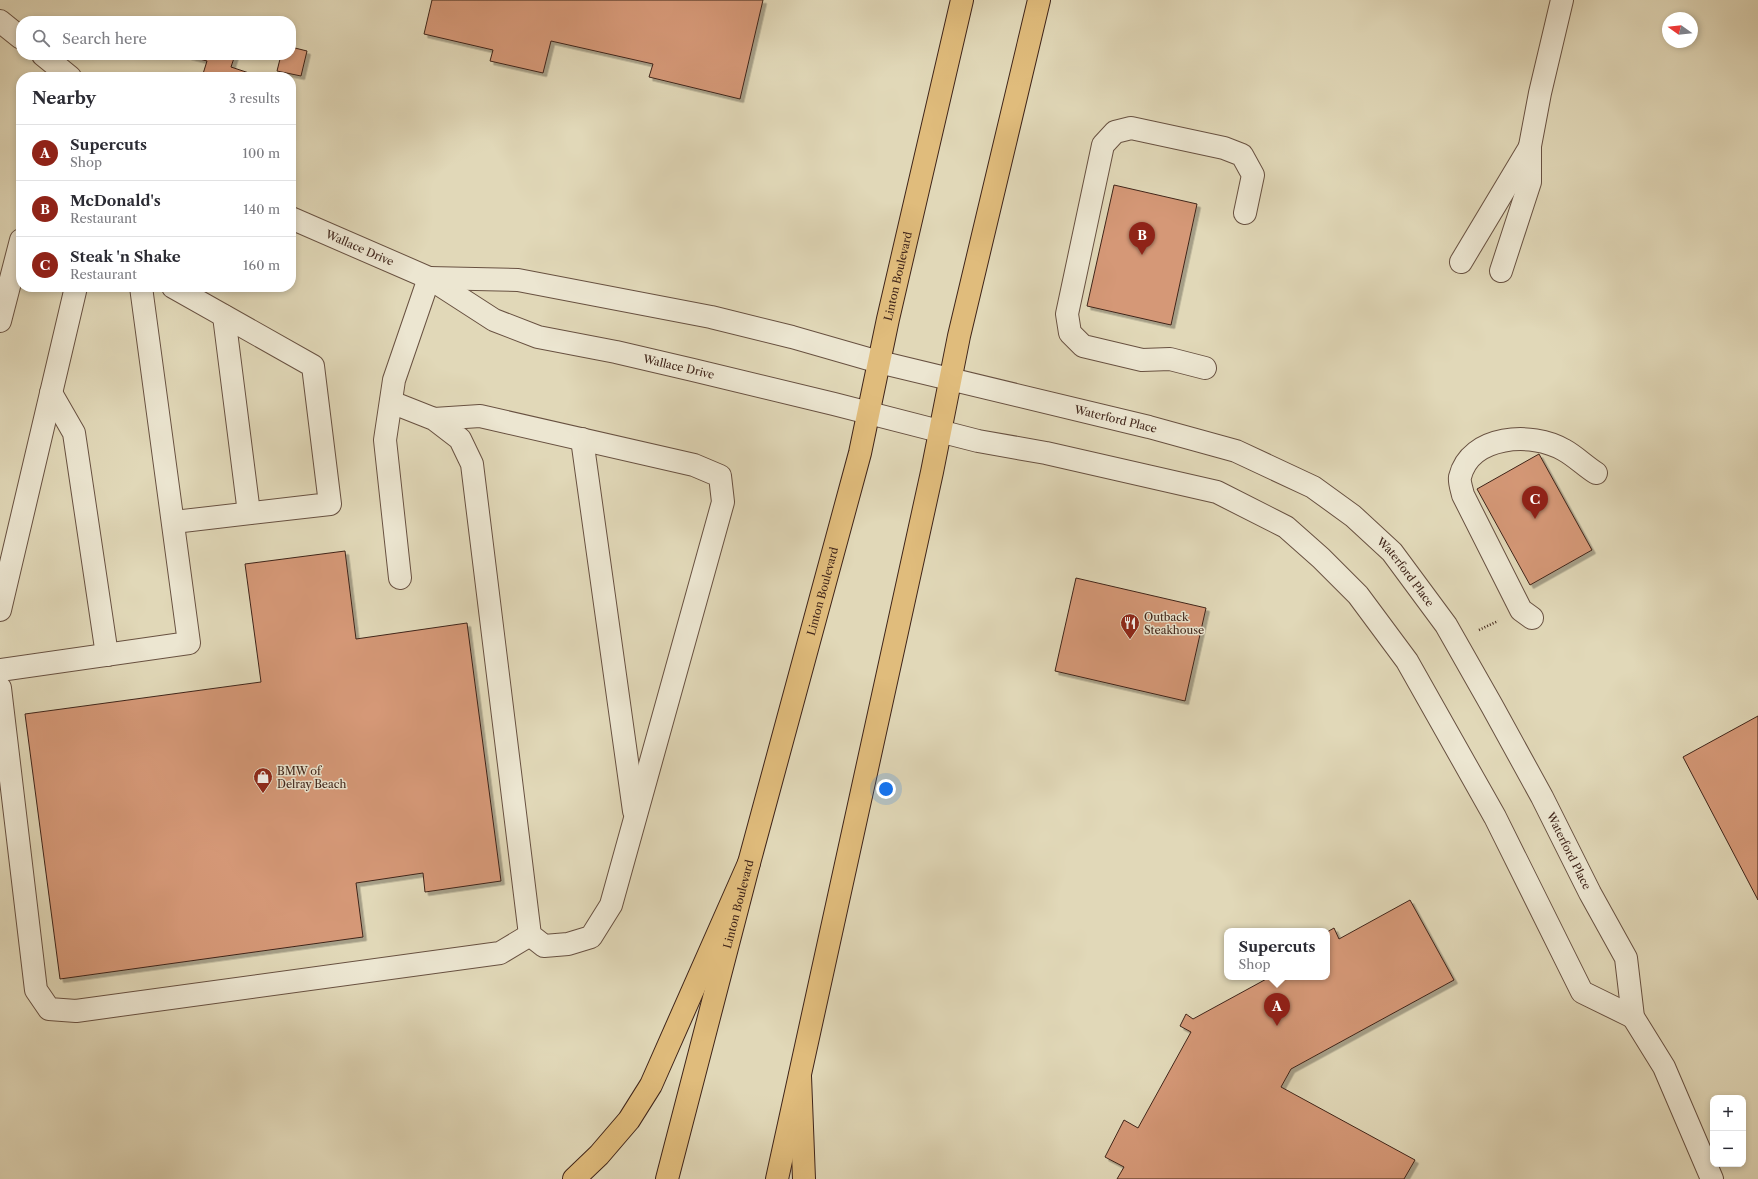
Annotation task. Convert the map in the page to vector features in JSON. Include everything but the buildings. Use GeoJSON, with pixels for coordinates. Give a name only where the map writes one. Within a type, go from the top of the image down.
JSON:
{"type":"FeatureCollection","features":[{"type":"Feature","properties":{"kind":"main road","name":"Linton Boulevard"},"geometry":{"type":"LineString","coordinates":[[667,1179],[749,863],[860,453],[879,362],[962,0]]}},
{"type":"Feature","properties":{"kind":"main road"},"geometry":{"type":"LineString","coordinates":[[777,1179],[940,431],[959,336],[1039,0]]}},
{"type":"Feature","properties":{"kind":"main road"},"geometry":{"type":"LineString","coordinates":[[574,1179],[599,1155],[629,1120],[651,1085],[749,863]]}},
{"type":"Feature","properties":{"kind":"main road"},"geometry":{"type":"LineString","coordinates":[[800,1076],[804,1179]]}},
{"type":"Feature","properties":{"kind":"street"},"geometry":{"type":"LineString","coordinates":[[1501,271],[1530,182],[1530,146],[1540,93],[1562,0]]}},
{"type":"Feature","properties":{"kind":"street"},"geometry":{"type":"LineString","coordinates":[[0,21],[16,34]]}},
{"type":"Feature","properties":{"kind":"street"},"geometry":{"type":"LineString","coordinates":[[48,60],[62,72]]}},
{"type":"Feature","properties":{"kind":"street"},"geometry":{"type":"LineString","coordinates":[[1205,368],[1170,359],[1142,360],[1083,346],[1070,333],[1066,314],[1103,145],[1115,132],[1131,128],[1224,148],[1242,155],[1253,175],[1245,214]]}},
{"type":"Feature","properties":{"kind":"street"},"geometry":{"type":"LineString","coordinates":[[1461,262],[1530,146]]}},
{"type":"Feature","properties":{"kind":"street","name":"Wallace Drive"},"geometry":{"type":"LineString","coordinates":[[296,220],[429,278],[494,320],[538,337],[616,352],[940,431]]}},
{"type":"Feature","properties":{"kind":"street"},"geometry":{"type":"LineString","coordinates":[[0,321],[16,259]]}},
{"type":"Feature","properties":{"kind":"street","name":"Wallace Drive"},"geometry":{"type":"LineString","coordinates":[[429,278],[518,280],[711,317],[792,337],[879,362],[951,379]]}},
{"type":"Feature","properties":{"kind":"street"},"geometry":{"type":"LineString","coordinates":[[400,578],[385,440],[394,380],[429,278]]}},
{"type":"Feature","properties":{"kind":"street"},"geometry":{"type":"LineString","coordinates":[[0,610],[75,292]]}},
{"type":"Feature","properties":{"kind":"street"},"geometry":{"type":"LineString","coordinates":[[0,670],[189,644],[174,522],[142,292]]}},
{"type":"Feature","properties":{"kind":"street"},"geometry":{"type":"LineString","coordinates":[[174,522],[330,504],[313,366],[182,292]]}},
{"type":"Feature","properties":{"kind":"street"},"geometry":{"type":"LineString","coordinates":[[224,316],[249,513]]}},
{"type":"Feature","properties":{"kind":"street","name":"Waterford Place"},"geometry":{"type":"LineString","coordinates":[[951,379],[1149,427],[1236,451],[1313,487],[1353,516],[1392,552],[1450,632],[1542,797],[1590,893],[1626,958],[1633,1017],[1664,1066],[1712,1179]]}},
{"type":"Feature","properties":{"kind":"street"},"geometry":{"type":"LineString","coordinates":[[51,393],[74,433],[107,655]]}},
{"type":"Feature","properties":{"kind":"street"},"geometry":{"type":"LineString","coordinates":[[391,402],[434,419],[460,439],[472,464],[530,935],[544,946],[568,944],[591,937],[611,905],[723,502],[720,476],[694,465],[480,416],[434,419]]}},
{"type":"Feature","properties":{"kind":"street"},"geometry":{"type":"LineString","coordinates":[[940,431],[978,441],[1062,456],[1217,492],[1286,527],[1321,558],[1358,595],[1407,661],[1495,817],[1582,992],[1633,1017]]}},
{"type":"Feature","properties":{"kind":"street"},"geometry":{"type":"LineString","coordinates":[[1532,618],[1521,610],[1463,496],[1460,478],[1471,456],[1497,441],[1530,438],[1563,449],[1596,474]]}},
{"type":"Feature","properties":{"kind":"street"},"geometry":{"type":"LineString","coordinates":[[582,440],[635,819]]}},
{"type":"Feature","properties":{"kind":"street"},"geometry":{"type":"LineString","coordinates":[[0,688],[6,795],[36,990],[49,1009],[76,1011],[500,953],[530,935]]}},
{"type":"Feature","properties":{"kind":"path"},"geometry":{"type":"LineString","coordinates":[[1476,631],[1501,620]]}},
{"type":"Feature","properties":{"kind":"place","name":"McDonald's"},"geometry":{"type":"Point","coordinates":[1142,255]}},
{"type":"Feature","properties":{"kind":"place","name":"Steak 'n Shake"},"geometry":{"type":"Point","coordinates":[1535,519]}},
{"type":"Feature","properties":{"kind":"place","name":"Outback Steakhouse"},"geometry":{"type":"Point","coordinates":[1130,640]}},
{"type":"Feature","properties":{"kind":"place","name":"BMW of Delray Beach"},"geometry":{"type":"Point","coordinates":[263,794]}},
{"type":"Feature","properties":{"kind":"place","name":"Supercuts"},"geometry":{"type":"Point","coordinates":[1277,1026]}}]}
